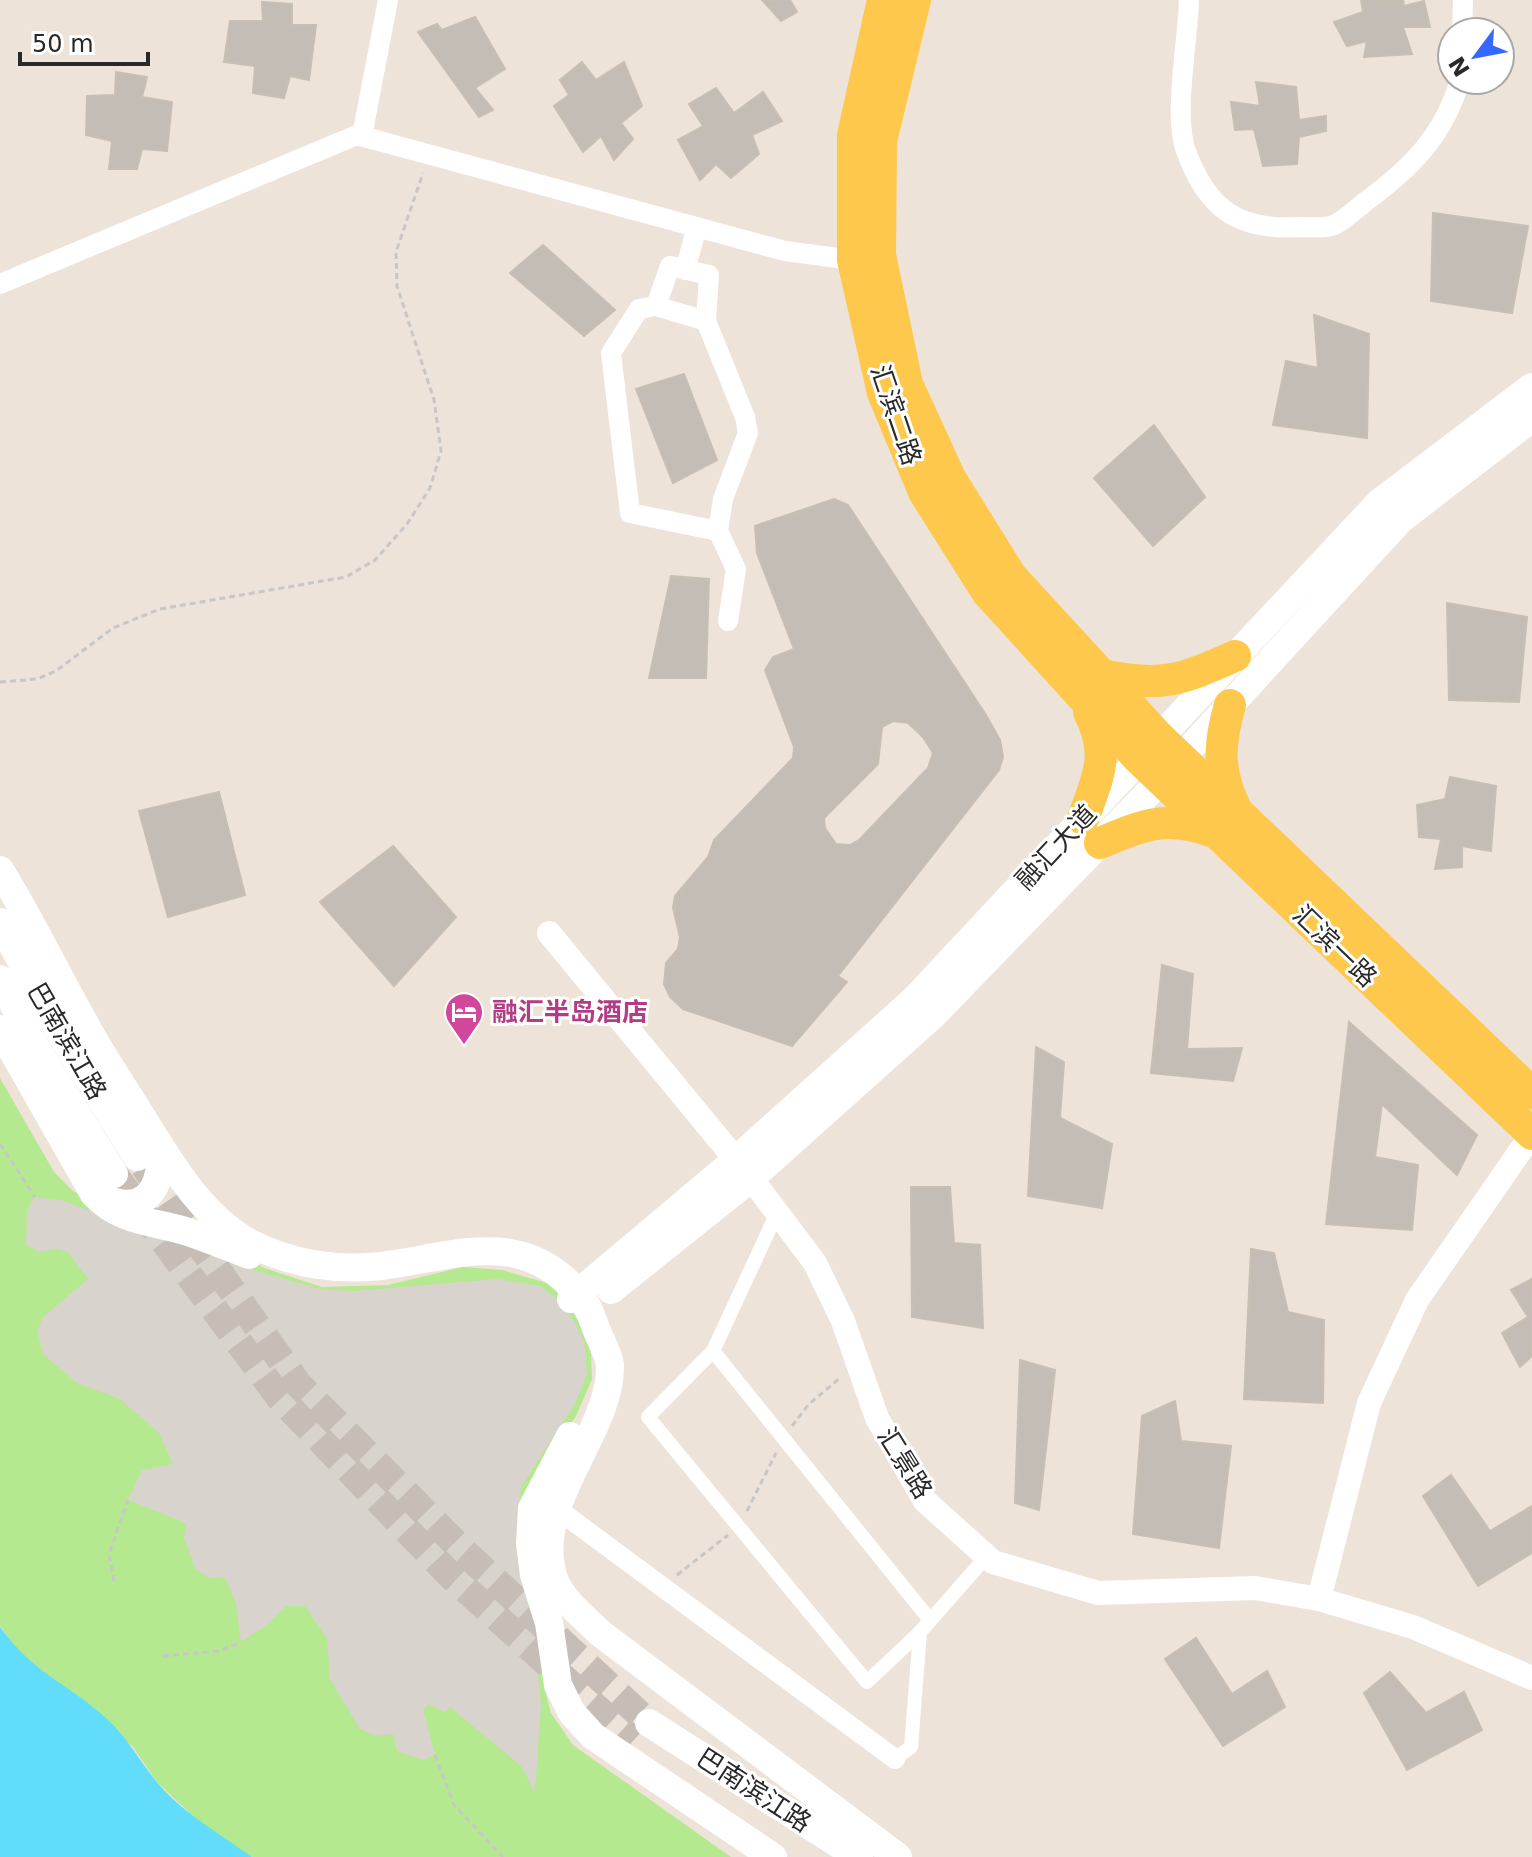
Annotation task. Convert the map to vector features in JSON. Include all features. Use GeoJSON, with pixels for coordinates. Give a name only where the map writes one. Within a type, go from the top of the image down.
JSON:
{"type":"FeatureCollection","features":[{"type":"Feature","properties":{"kind":"main road","name":"汇滨二路"},"geometry":{"type":"LineString","coordinates":[[883,0],[853,135],[853,260],[883,393],[924,492],[987,592],[1085,702],[1159,758]]}},
{"type":"Feature","properties":{"kind":"main road","name":"汇滨二路"},"geometry":{"type":"LineString","coordinates":[[915,0],[881,141],[880,255],[907,384],[950,478],[1011,576],[1102,675],[1159,758]]}},
{"type":"Feature","properties":{"kind":"main road","name":"融汇大道"},"geometry":{"type":"LineString","coordinates":[[580,1304],[933,1015],[1091,831],[1159,758],[1235,656],[1379,503],[1532,387]]}},
{"type":"Feature","properties":{"kind":"main road","name":"融汇大道"},"geometry":{"type":"LineString","coordinates":[[1159,758],[1230,705],[1400,520],[1532,418]]}},
{"type":"Feature","properties":{"kind":"main road"},"geometry":{"type":"LineString","coordinates":[[1102,675],[1142,684],[1169,681],[1235,656]]}},
{"type":"Feature","properties":{"kind":"main road"},"geometry":{"type":"LineString","coordinates":[[1085,702],[1101,736],[1102,762],[1091,831],[1159,821],[1227,823],[1219,760],[1221,735],[1230,705]]}},
{"type":"Feature","properties":{"kind":"main road","name":"汇滨一路"},"geometry":{"type":"LineString","coordinates":[[1159,758],[1227,823],[1532,1134]]}},
{"type":"Feature","properties":{"kind":"main road","name":"汇滨一路"},"geometry":{"type":"LineString","coordinates":[[1227,823],[1532,1093]]}},
{"type":"Feature","properties":{"kind":"main road"},"geometry":{"type":"LineString","coordinates":[[0,870],[86,1026],[160,1177],[149,1195],[140,1201],[122,1203],[104,1184]]}},
{"type":"Feature","properties":{"kind":"main road","name":"巴南滨江路"},"geometry":{"type":"LineString","coordinates":[[0,922],[63,1038],[148,1151]]}},
{"type":"Feature","properties":{"kind":"main road","name":"巴南滨江路"},"geometry":{"type":"LineString","coordinates":[[0,979],[104,1184]]}},
{"type":"Feature","properties":{"kind":"main road"},"geometry":{"type":"LineString","coordinates":[[0,1029],[104,1184],[119,1214],[183,1231],[280,1268],[310,1275],[341,1278],[380,1276],[468,1258],[500,1259],[527,1266],[548,1277],[580,1304],[600,1368],[532,1508],[530,1544],[534,1575],[549,1623],[558,1685],[572,1713],[593,1736],[773,1857]]}},
{"type":"Feature","properties":{"kind":"main road"},"geometry":{"type":"LineString","coordinates":[[148,1151],[189,1187],[221,1222],[250,1243],[283,1257],[342,1268],[381,1266],[471,1249],[499,1250],[529,1257],[553,1270],[580,1304],[610,1364],[602,1402],[557,1509],[548,1548],[552,1574],[563,1597],[600,1633],[898,1857]]}},
{"type":"Feature","properties":{"kind":"main road","name":"巴南滨江路"},"geometry":{"type":"LineString","coordinates":[[792,1857],[641,1732],[859,1857]]}},
{"type":"Feature","properties":{"kind":"street"},"geometry":{"type":"LineString","coordinates":[[362,136],[388,0]]}},
{"type":"Feature","properties":{"kind":"street"},"geometry":{"type":"LineString","coordinates":[[1189,0],[1180,108],[1184,148],[1197,179],[1216,205],[1245,224],[1286,228],[1335,225],[1410,168],[1440,126],[1453,96]]}},
{"type":"Feature","properties":{"kind":"street"},"geometry":{"type":"LineString","coordinates":[[0,284],[357,135],[785,251],[853,260]]}},
{"type":"Feature","properties":{"kind":"street"},"geometry":{"type":"LineString","coordinates":[[685,270],[697,227]]}},
{"type":"Feature","properties":{"kind":"street"},"geometry":{"type":"LineString","coordinates":[[656,306],[670,266],[709,275],[706,321],[748,433],[723,499],[718,531],[736,569],[728,621]]}},
{"type":"Feature","properties":{"kind":"street"},"geometry":{"type":"LineString","coordinates":[[706,321],[656,306],[639,309],[611,353],[630,513],[718,531]]}},
{"type":"Feature","properties":{"kind":"street","name":"汇景路"},"geometry":{"type":"LineString","coordinates":[[549,933],[743,1169],[815,1263],[843,1321],[877,1418],[925,1501],[993,1562],[1098,1593],[1255,1588],[1319,1599],[1413,1627],[1532,1678]]}},
{"type":"Feature","properties":{"kind":"street"},"geometry":{"type":"LineString","coordinates":[[1319,1599],[1369,1403],[1417,1300],[1532,1134]]}},
{"type":"Feature","properties":{"kind":"street"},"geometry":{"type":"LineString","coordinates":[[777,1213],[713,1351],[648,1417],[867,1682],[920,1632],[987,1556]]}},
{"type":"Feature","properties":{"kind":"street"},"geometry":{"type":"LineString","coordinates":[[713,1351],[930,1620]]}},
{"type":"Feature","properties":{"kind":"street"},"geometry":{"type":"LineString","coordinates":[[557,1509],[895,1759],[911,1747],[920,1632]]}},
{"type":"Feature","properties":{"kind":"path"},"geometry":{"type":"LineString","coordinates":[[0,682],[37,679],[56,671],[113,628],[160,609],[346,577],[375,560],[407,524],[430,488],[441,451],[434,400],[397,286],[396,252],[429,154]]}},
{"type":"Feature","properties":{"kind":"path"},"geometry":{"type":"LineString","coordinates":[[0,1144],[35,1197]]}},
{"type":"Feature","properties":{"kind":"path"},"geometry":{"type":"LineString","coordinates":[[662,1587],[739,1527],[783,1438],[809,1404],[858,1364]]}},
{"type":"Feature","properties":{"kind":"path"},"geometry":{"type":"LineString","coordinates":[[114,1581],[109,1554],[128,1500]]}},
{"type":"Feature","properties":{"kind":"path"},"geometry":{"type":"LineString","coordinates":[[163,1656],[220,1651],[241,1642]]}},
{"type":"Feature","properties":{"kind":"path"},"geometry":{"type":"LineString","coordinates":[[435,1755],[454,1805],[503,1857]]}},
{"type":"Feature","properties":{"kind":"green space"},"geometry":{"type":"Polygon","coordinates":[[[0,1078],[54,1172],[74,1192],[210,1232],[264,1268],[322,1287],[388,1285],[463,1267],[502,1270],[547,1283],[565,1300],[584,1330],[591,1353],[592,1379],[576,1416],[530,1481],[525,1515],[547,1642],[544,1687],[551,1713],[573,1745],[731,1857],[252,1857],[199,1822],[157,1782],[133,1747],[76,1696],[19,1653],[0,1626],[0,1078]]]}},
{"type":"Feature","properties":{"kind":"shaded area"},"geometry":{"type":"Polygon","coordinates":[[[35,1197],[61,1200],[257,1271],[320,1289],[353,1291],[497,1279],[540,1286],[565,1305],[584,1340],[587,1374],[575,1404],[521,1487],[516,1547],[535,1637],[541,1705],[535,1793],[521,1766],[450,1707],[445,1712],[429,1704],[423,1709],[435,1755],[422,1760],[397,1751],[393,1734],[376,1736],[360,1729],[330,1679],[327,1639],[305,1606],[287,1606],[241,1642],[236,1603],[225,1577],[210,1578],[196,1570],[184,1538],[186,1523],[128,1500],[142,1470],[173,1464],[159,1433],[120,1399],[77,1383],[44,1355],[37,1331],[43,1317],[88,1279],[69,1253],[59,1249],[39,1252],[26,1245],[27,1210],[35,1197]]]}},
{"type":"Feature","properties":{"kind":"water"},"geometry":{"type":"Polygon","coordinates":[[[0,1627],[25,1656],[113,1725],[177,1803],[252,1857],[0,1857],[0,1627]]]}},
{"type":"Feature","properties":{"kind":"building"},"geometry":{"type":"Polygon","coordinates":[[[762,0],[790,0],[797,12],[781,21],[762,0]]]}},
{"type":"Feature","properties":{"kind":"building"},"geometry":{"type":"Polygon","coordinates":[[[1361,0],[1403,0],[1404,6],[1424,1],[1430,27],[1403,27],[1412,54],[1364,57],[1367,41],[1347,46],[1334,22],[1363,12],[1361,0]]]}},
{"type":"Feature","properties":{"kind":"building"},"geometry":{"type":"Polygon","coordinates":[[[262,2],[292,4],[292,25],[316,25],[309,80],[290,76],[284,98],[253,93],[255,66],[224,62],[230,21],[263,21],[262,2]]]}},
{"type":"Feature","properties":{"kind":"building"},"geometry":{"type":"Polygon","coordinates":[[[475,17],[505,69],[475,88],[493,110],[479,117],[418,32],[437,24],[442,30],[475,17]]]}},
{"type":"Feature","properties":{"kind":"building"},"geometry":{"type":"Polygon","coordinates":[[[582,62],[596,80],[624,62],[642,106],[621,123],[633,139],[614,160],[601,136],[583,152],[554,106],[569,95],[560,80],[582,62]]]}},
{"type":"Feature","properties":{"kind":"building"},"geometry":{"type":"Polygon","coordinates":[[[116,72],[147,77],[142,97],[172,102],[167,151],[142,149],[137,169],[109,169],[112,141],[86,135],[87,96],[115,95],[116,72]]]}},
{"type":"Feature","properties":{"kind":"building"},"geometry":{"type":"Polygon","coordinates":[[[1256,82],[1296,87],[1299,120],[1326,116],[1326,131],[1299,137],[1297,164],[1263,166],[1254,129],[1235,130],[1231,102],[1260,106],[1256,82]]]}},
{"type":"Feature","properties":{"kind":"building"},"geometry":{"type":"Polygon","coordinates":[[[716,88],[734,113],[763,92],[782,121],[752,135],[759,154],[731,178],[716,164],[700,180],[678,140],[703,126],[689,104],[716,88]]]}},
{"type":"Feature","properties":{"kind":"building"},"geometry":{"type":"Polygon","coordinates":[[[1433,213],[1528,226],[1512,313],[1431,301],[1433,213]]]}},
{"type":"Feature","properties":{"kind":"building"},"geometry":{"type":"Polygon","coordinates":[[[543,245],[615,310],[584,336],[510,273],[543,245]]]}},
{"type":"Feature","properties":{"kind":"building"},"geometry":{"type":"Polygon","coordinates":[[[1314,315],[1369,334],[1367,438],[1273,425],[1286,361],[1318,368],[1314,315]]]}},
{"type":"Feature","properties":{"kind":"building"},"geometry":{"type":"Polygon","coordinates":[[[684,374],[717,460],[673,483],[636,389],[684,374]]]}},
{"type":"Feature","properties":{"kind":"building"},"geometry":{"type":"Polygon","coordinates":[[[1154,425],[1205,497],[1153,546],[1094,478],[1154,425]]]}},
{"type":"Feature","properties":{"kind":"building"},"geometry":{"type":"Polygon","coordinates":[[[834,499],[848,505],[986,715],[1000,740],[1003,757],[999,770],[838,976],[847,982],[792,1046],[683,1009],[670,997],[664,984],[666,963],[678,949],[680,937],[673,908],[675,896],[708,857],[714,840],[793,758],[794,747],[765,670],[773,657],[794,649],[757,553],[755,526],[834,499]],[[893,721],[882,727],[878,764],[824,818],[825,828],[836,844],[850,845],[859,840],[928,768],[933,753],[923,737],[908,723],[893,721]]]}},
{"type":"Feature","properties":{"kind":"building"},"geometry":{"type":"Polygon","coordinates":[[[671,576],[709,579],[706,678],[649,678],[671,576]]]}},
{"type":"Feature","properties":{"kind":"building"},"geometry":{"type":"Polygon","coordinates":[[[1447,603],[1527,617],[1519,702],[1449,700],[1447,603]]]}},
{"type":"Feature","properties":{"kind":"building"},"geometry":{"type":"Polygon","coordinates":[[[1450,777],[1496,786],[1491,851],[1462,846],[1462,867],[1435,869],[1441,839],[1419,837],[1417,805],[1445,799],[1450,777]]]}},
{"type":"Feature","properties":{"kind":"building"},"geometry":{"type":"Polygon","coordinates":[[[219,792],[245,895],[168,917],[139,811],[219,792]]]}},
{"type":"Feature","properties":{"kind":"building"},"geometry":{"type":"Polygon","coordinates":[[[393,846],[456,917],[394,986],[320,902],[393,846]]]}},
{"type":"Feature","properties":{"kind":"building"},"geometry":{"type":"Polygon","coordinates":[[[1162,965],[1193,974],[1187,1049],[1242,1048],[1233,1081],[1151,1073],[1162,965]]]}},
{"type":"Feature","properties":{"kind":"building"},"geometry":{"type":"Polygon","coordinates":[[[1349,1022],[1477,1135],[1457,1175],[1382,1104],[1375,1157],[1418,1165],[1412,1230],[1326,1224],[1349,1022]]]}},
{"type":"Feature","properties":{"kind":"building"},"geometry":{"type":"Polygon","coordinates":[[[1036,1047],[1064,1062],[1060,1118],[1112,1144],[1102,1208],[1028,1196],[1036,1047]]]}},
{"type":"Feature","properties":{"kind":"building"},"geometry":{"type":"Polygon","coordinates":[[[911,1187],[950,1187],[954,1243],[980,1245],[983,1328],[912,1317],[911,1187]]]}},
{"type":"Feature","properties":{"kind":"building"},"geometry":{"type":"Polygon","coordinates":[[[1251,1249],[1274,1253],[1288,1312],[1324,1320],[1323,1403],[1244,1399],[1251,1249]]]}},
{"type":"Feature","properties":{"kind":"building"},"geometry":{"type":"Polygon","coordinates":[[[1532,1279],[1532,1356],[1520,1367],[1502,1333],[1528,1317],[1511,1290],[1532,1279]]]}},
{"type":"Feature","properties":{"kind":"building"},"geometry":{"type":"Polygon","coordinates":[[[1020,1360],[1055,1370],[1039,1510],[1015,1503],[1020,1360]]]}},
{"type":"Feature","properties":{"kind":"building"},"geometry":{"type":"Polygon","coordinates":[[[1175,1401],[1181,1441],[1231,1446],[1219,1548],[1133,1534],[1142,1416],[1175,1401]]]}},
{"type":"Feature","properties":{"kind":"building"},"geometry":{"type":"Polygon","coordinates":[[[1451,1475],[1490,1531],[1532,1506],[1532,1553],[1478,1586],[1423,1496],[1451,1475]]]}},
{"type":"Feature","properties":{"kind":"building"},"geometry":{"type":"Polygon","coordinates":[[[1196,1638],[1232,1694],[1267,1671],[1285,1707],[1223,1746],[1165,1659],[1196,1638]]]}},
{"type":"Feature","properties":{"kind":"building"},"geometry":{"type":"Polygon","coordinates":[[[1390,1672],[1426,1713],[1464,1692],[1482,1730],[1407,1770],[1364,1693],[1390,1672]]]}},
{"type":"Feature","properties":{"kind":"tunnel"},"geometry":{"type":"LineString","coordinates":[[144,1166],[298,1384],[463,1551],[649,1723]]}},
{"type":"Feature","properties":{"kind":"tunnel"},"geometry":{"type":"LineString","coordinates":[[114,1174],[280,1398],[450,1575],[633,1741]]}},
{"type":"Feature","properties":{"kind":"place","name":"融汇半岛酒店"},"geometry":{"type":"Point","coordinates":[464,1046]}}]}
